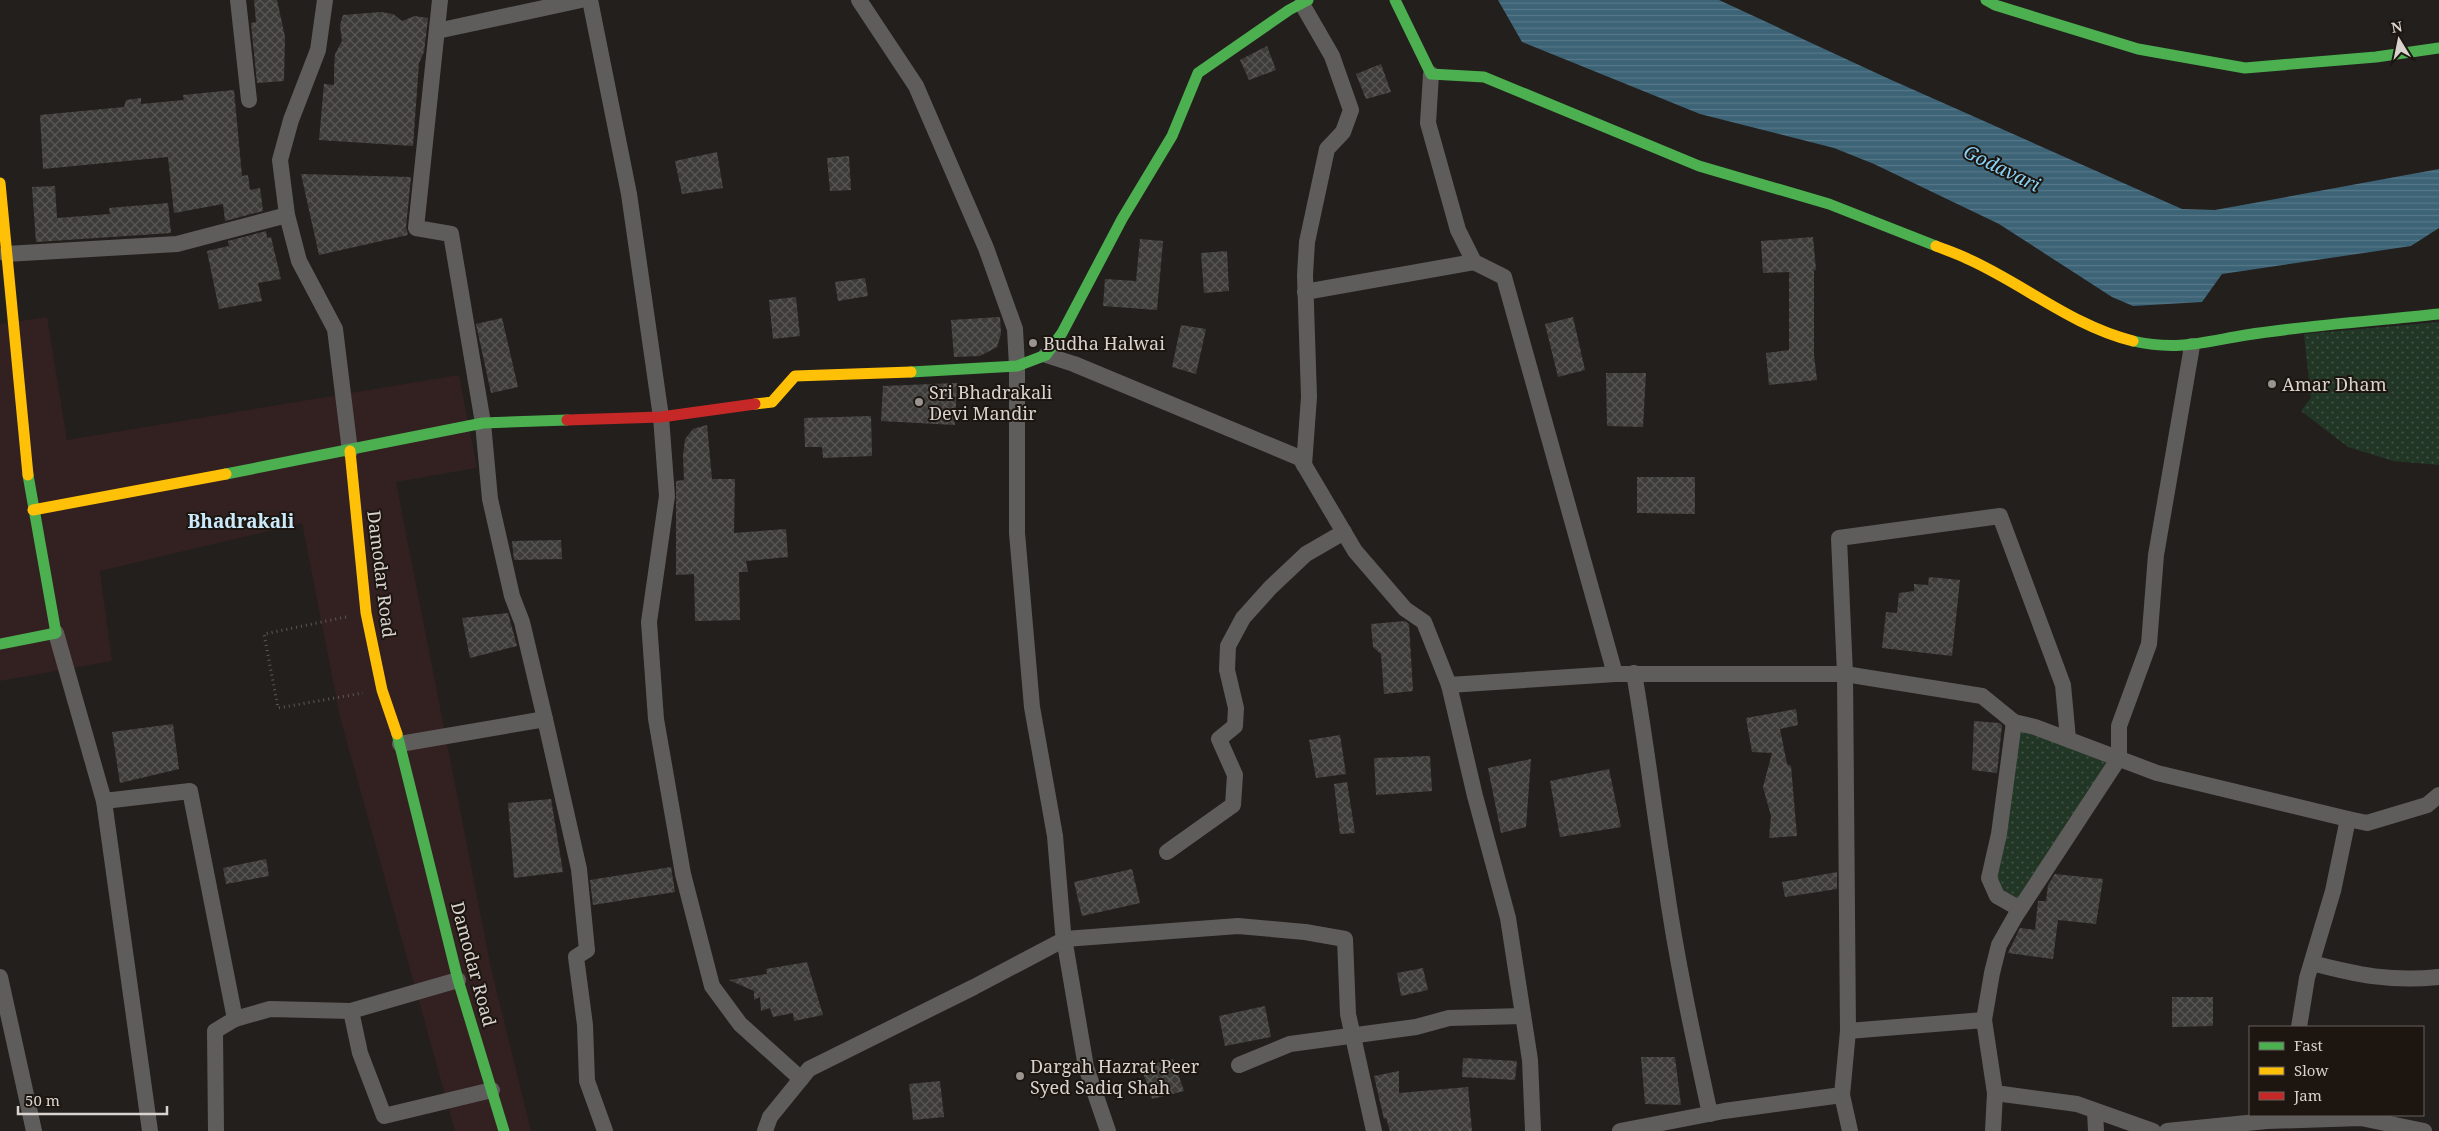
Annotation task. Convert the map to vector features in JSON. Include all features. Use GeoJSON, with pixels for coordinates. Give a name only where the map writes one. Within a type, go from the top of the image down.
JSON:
{"type":"FeatureCollection","features":[{"type":"Feature","properties":{"kind":"street"},"geometry":{"type":"LineString","coordinates":[[238,0],[250,100]]}},
{"type":"Feature","properties":{"kind":"street"},"geometry":{"type":"LineString","coordinates":[[324,0],[318,50],[291,120],[280,160],[288,216],[299,261],[335,329],[350,450]]}},
{"type":"Feature","properties":{"kind":"street"},"geometry":{"type":"LineString","coordinates":[[440,0],[416,228],[451,234],[483,423],[490,499],[512,596],[522,622],[546,719],[582,889],[587,950],[576,957],[585,1024],[587,1081],[605,1131]]}},
{"type":"Feature","properties":{"kind":"street"},"geometry":{"type":"LineString","coordinates":[[437,31],[581,0]]}},
{"type":"Feature","properties":{"kind":"street"},"geometry":{"type":"LineString","coordinates":[[590,0],[629,194],[661,417],[667,496],[649,622],[656,719],[682,874],[712,986],[740,1024],[800,1079]]}},
{"type":"Feature","properties":{"kind":"street"},"geometry":{"type":"LineString","coordinates":[[859,0],[916,86],[986,248],[1015,329],[1018,543],[1032,706],[1055,836],[1065,939],[1086,1067],[1108,1131]]}},
{"type":"Feature","properties":{"kind":"street"},"geometry":{"type":"LineString","coordinates":[[1395,0],[1431,74],[1428,123],[1458,230],[1474,262]]}},
{"type":"Feature","properties":{"kind":"street"},"geometry":{"type":"LineString","coordinates":[[1986,0],[1995,5],[2138,49],[2245,68],[2376,58],[2439,48]]}},
{"type":"Feature","properties":{"kind":"street"},"geometry":{"type":"LineString","coordinates":[[33,510],[483,423],[661,417],[772,402],[794,376],[1017,366],[1046,355],[1062,334],[1122,219],[1172,136],[1198,73],[1299,3],[1332,56],[1352,110],[1343,132],[1327,149],[1307,242],[1305,292],[1309,397],[1304,465]]}},
{"type":"Feature","properties":{"kind":"street"},"geometry":{"type":"LineString","coordinates":[[1431,74],[1484,77],[1699,166],[1829,204],[1969,259],[2059,310],[2113,336],[2151,345],[2192,346],[2246,335],[2439,314]]}},
{"type":"Feature","properties":{"kind":"street"},"geometry":{"type":"LineString","coordinates":[[0,183],[23,440],[33,510],[56,632],[104,801],[150,1131]]}},
{"type":"Feature","properties":{"kind":"street"},"geometry":{"type":"LineString","coordinates":[[6,254],[177,244],[288,216]]}},
{"type":"Feature","properties":{"kind":"street"},"geometry":{"type":"LineString","coordinates":[[1305,292],[1474,262],[1504,277],[1615,674]]}},
{"type":"Feature","properties":{"kind":"street"},"geometry":{"type":"LineString","coordinates":[[1993,1131],[1995,1093],[1984,1020],[1999,945],[2020,909],[2119,758],[2119,726],[2149,644],[2156,555],[2192,346]]}},
{"type":"Feature","properties":{"kind":"street"},"geometry":{"type":"LineString","coordinates":[[1046,355],[1074,364],[1300,458],[1355,551],[1405,609],[1424,622],[1449,685],[1475,796],[1508,918],[1530,1060],[1532,1131]]}},
{"type":"Feature","properties":{"kind":"street","name":"Damodar Road"},"geometry":{"type":"LineString","coordinates":[[350,450],[366,613],[382,690],[400,744],[458,980],[504,1131]]}},
{"type":"Feature","properties":{"kind":"street"},"geometry":{"type":"LineString","coordinates":[[1850,1131],[1842,1095],[1848,1031],[1845,674],[1839,538],[2000,516],[2063,685],[2068,739]]}},
{"type":"Feature","properties":{"kind":"street"},"geometry":{"type":"LineString","coordinates":[[1167,852],[1232,805],[1235,776],[1219,739],[1235,726],[1236,708],[1227,670],[1228,646],[1243,618],[1270,588],[1306,554],[1344,532]]}},
{"type":"Feature","properties":{"kind":"street"},"geometry":{"type":"LineString","coordinates":[[0,644],[56,632]]}},
{"type":"Feature","properties":{"kind":"street"},"geometry":{"type":"LineString","coordinates":[[1634,673],[1688,1014],[1710,1114]]}},
{"type":"Feature","properties":{"kind":"street"},"geometry":{"type":"LineString","coordinates":[[1449,685],[1634,673],[1845,674],[1982,696],[2014,722],[2068,739],[2157,773],[2367,823],[2427,805],[2439,794]]}},
{"type":"Feature","properties":{"kind":"street"},"geometry":{"type":"LineString","coordinates":[[400,744],[546,719]]}},
{"type":"Feature","properties":{"kind":"street"},"geometry":{"type":"LineString","coordinates":[[2014,722],[1999,834],[1989,878],[1997,896],[2020,909]]}},
{"type":"Feature","properties":{"kind":"street"},"geometry":{"type":"LineString","coordinates":[[104,801],[190,791],[236,1019]]}},
{"type":"Feature","properties":{"kind":"street"},"geometry":{"type":"LineString","coordinates":[[2299,1026],[2307,978],[2333,891],[2348,819]]}},
{"type":"Feature","properties":{"kind":"street"},"geometry":{"type":"LineString","coordinates":[[764,1131],[770,1117],[808,1069],[974,987],[1065,939],[1238,926],[1345,939],[1348,1014],[1374,1131]]}},
{"type":"Feature","properties":{"kind":"street"},"geometry":{"type":"LineString","coordinates":[[2312,963],[2362,976],[2416,980],[2439,977]]}},
{"type":"Feature","properties":{"kind":"street"},"geometry":{"type":"LineString","coordinates":[[0,978],[34,1131]]}},
{"type":"Feature","properties":{"kind":"street"},"geometry":{"type":"LineString","coordinates":[[216,1131],[216,1031],[236,1019],[270,1009],[351,1011],[458,980]]}},
{"type":"Feature","properties":{"kind":"street"},"geometry":{"type":"LineString","coordinates":[[351,1011],[360,1053],[384,1123],[492,1090]]}},
{"type":"Feature","properties":{"kind":"street"},"geometry":{"type":"LineString","coordinates":[[1239,1065],[1290,1044],[1416,1026],[1449,1018],[1523,1016]]}},
{"type":"Feature","properties":{"kind":"street"},"geometry":{"type":"LineString","coordinates":[[1848,1031],[1984,1020]]}},
{"type":"Feature","properties":{"kind":"street"},"geometry":{"type":"LineString","coordinates":[[1995,1093],[2077,1104],[2154,1131]]}},
{"type":"Feature","properties":{"kind":"street"},"geometry":{"type":"LineString","coordinates":[[1620,1131],[1710,1114],[1842,1095]]}},
{"type":"Feature","properties":{"kind":"street"},"geometry":{"type":"LineString","coordinates":[[2095,1111],[2096,1131]]}},
{"type":"Feature","properties":{"kind":"street"},"geometry":{"type":"LineString","coordinates":[[2167,1131],[2219,1128],[2268,1118],[2361,1118],[2424,1131]]}},
{"type":"Feature","properties":{"kind":"path"},"geometry":{"type":"LineString","coordinates":[[366,613],[264,634],[278,708],[382,690]]}},
{"type":"Feature","properties":{"kind":"shaded area"},"geometry":{"type":"Polygon","coordinates":[[[47,317],[67,440],[459,375],[477,468],[396,482],[491,968],[531,1131],[455,1131],[340,717],[302,523],[100,571],[112,661],[0,681],[0,324],[47,317]]]}},
{"type":"Feature","properties":{"kind":"green space"},"geometry":{"type":"Polygon","coordinates":[[[2439,322],[2439,465],[2393,461],[2348,447],[2301,411],[2311,398],[2304,334],[2439,322]]]}},
{"type":"Feature","properties":{"kind":"green space"},"geometry":{"type":"Polygon","coordinates":[[[2018,728],[2111,760],[2020,902],[2001,894],[1995,875],[2018,728]]]}},
{"type":"Feature","properties":{"kind":"water","name":"Godavari"},"geometry":{"type":"Polygon","coordinates":[[[1498,0],[1719,0],[1887,78],[2182,209],[2215,210],[2439,169],[2439,228],[2411,246],[2222,274],[2202,302],[2133,306],[2112,297],[1999,224],[1874,164],[1834,148],[1700,114],[1522,42],[1498,0]]]}},
{"type":"Feature","properties":{"kind":"building"},"geometry":{"type":"Polygon","coordinates":[[[254,0],[277,0],[285,37],[284,81],[257,83],[251,23],[256,22],[254,0]]]}},
{"type":"Feature","properties":{"kind":"building"},"geometry":{"type":"Polygon","coordinates":[[[381,12],[393,14],[402,21],[415,16],[428,18],[424,52],[419,63],[413,146],[319,140],[324,84],[334,85],[335,54],[342,41],[340,25],[343,15],[381,12]]]}},
{"type":"Feature","properties":{"kind":"building"},"geometry":{"type":"Polygon","coordinates":[[[1267,46],[1276,70],[1249,80],[1240,60],[1267,46]]]}},
{"type":"Feature","properties":{"kind":"building"},"geometry":{"type":"Polygon","coordinates":[[[1381,64],[1391,92],[1366,99],[1356,74],[1381,64]]]}},
{"type":"Feature","properties":{"kind":"building"},"geometry":{"type":"Polygon","coordinates":[[[234,90],[242,176],[248,175],[250,190],[260,188],[263,211],[225,221],[223,204],[174,213],[168,157],[43,169],[40,115],[124,107],[126,100],[141,98],[141,104],[184,100],[183,95],[234,90]]]}},
{"type":"Feature","properties":{"kind":"building"},"geometry":{"type":"Polygon","coordinates":[[[717,152],[723,188],[682,194],[675,161],[717,152]]]}},
{"type":"Feature","properties":{"kind":"building"},"geometry":{"type":"Polygon","coordinates":[[[849,156],[851,190],[830,191],[827,158],[849,156]]]}},
{"type":"Feature","properties":{"kind":"building"},"geometry":{"type":"Polygon","coordinates":[[[301,174],[411,177],[406,227],[408,235],[319,255],[301,174]]]}},
{"type":"Feature","properties":{"kind":"building"},"geometry":{"type":"Polygon","coordinates":[[[55,186],[57,218],[110,214],[109,208],[168,203],[171,233],[36,242],[32,187],[55,186]]]}},
{"type":"Feature","properties":{"kind":"building"},"geometry":{"type":"Polygon","coordinates":[[[266,231],[267,238],[271,237],[281,279],[258,283],[262,301],[219,309],[207,251],[229,246],[228,241],[266,231]]]}},
{"type":"Feature","properties":{"kind":"building"},"geometry":{"type":"Polygon","coordinates":[[[1813,237],[1816,270],[1814,270],[1814,355],[1817,380],[1769,385],[1766,353],[1789,350],[1789,272],[1763,273],[1761,241],[1813,237]]]}},
{"type":"Feature","properties":{"kind":"building"},"geometry":{"type":"Polygon","coordinates":[[[1140,239],[1163,241],[1157,310],[1103,306],[1105,279],[1136,281],[1140,239]]]}},
{"type":"Feature","properties":{"kind":"building"},"geometry":{"type":"Polygon","coordinates":[[[1227,251],[1229,291],[1204,293],[1201,253],[1227,251]]]}},
{"type":"Feature","properties":{"kind":"building"},"geometry":{"type":"Polygon","coordinates":[[[865,278],[868,296],[838,301],[835,282],[865,278]]]}},
{"type":"Feature","properties":{"kind":"building"},"geometry":{"type":"Polygon","coordinates":[[[796,297],[800,336],[773,339],[769,300],[796,297]]]}},
{"type":"Feature","properties":{"kind":"building"},"geometry":{"type":"Polygon","coordinates":[[[1000,317],[1001,334],[997,347],[980,356],[954,357],[951,320],[1000,317]]]}},
{"type":"Feature","properties":{"kind":"building"},"geometry":{"type":"Polygon","coordinates":[[[1573,317],[1585,370],[1558,377],[1545,324],[1573,317]]]}},
{"type":"Feature","properties":{"kind":"building"},"geometry":{"type":"Polygon","coordinates":[[[502,318],[518,387],[491,393],[476,324],[502,318]]]}},
{"type":"Feature","properties":{"kind":"building"},"geometry":{"type":"Polygon","coordinates":[[[1181,325],[1206,329],[1196,374],[1172,367],[1181,325]]]}},
{"type":"Feature","properties":{"kind":"building"},"geometry":{"type":"Polygon","coordinates":[[[1606,373],[1646,373],[1643,427],[1607,426],[1606,373]]]}},
{"type":"Feature","properties":{"kind":"building","name":"Sri Bhadrakali Devi Mandir"},"geometry":{"type":"Polygon","coordinates":[[[957,383],[955,425],[881,421],[883,386],[957,383]]]}},
{"type":"Feature","properties":{"kind":"building"},"geometry":{"type":"Polygon","coordinates":[[[871,416],[872,456],[823,458],[822,447],[805,447],[804,418],[871,416]]]}},
{"type":"Feature","properties":{"kind":"building"},"geometry":{"type":"Polygon","coordinates":[[[707,425],[712,479],[735,479],[734,533],[786,529],[788,557],[746,561],[748,572],[739,572],[740,620],[695,621],[694,574],[676,575],[676,481],[684,480],[683,456],[685,439],[693,429],[707,425]]]}},
{"type":"Feature","properties":{"kind":"building"},"geometry":{"type":"Polygon","coordinates":[[[1637,477],[1695,477],[1695,514],[1637,513],[1637,477]]]}},
{"type":"Feature","properties":{"kind":"building"},"geometry":{"type":"Polygon","coordinates":[[[561,540],[562,559],[514,560],[512,541],[561,540]]]}},
{"type":"Feature","properties":{"kind":"building"},"geometry":{"type":"Polygon","coordinates":[[[1929,577],[1960,580],[1952,656],[1882,648],[1886,612],[1897,613],[1899,593],[1914,591],[1914,584],[1928,585],[1929,577]]]}},
{"type":"Feature","properties":{"kind":"building"},"geometry":{"type":"Polygon","coordinates":[[[508,613],[517,646],[470,658],[462,618],[508,613]]]}},
{"type":"Feature","properties":{"kind":"building"},"geometry":{"type":"Polygon","coordinates":[[[1405,621],[1409,624],[1413,691],[1384,694],[1381,654],[1373,647],[1371,624],[1405,621]]]}},
{"type":"Feature","properties":{"kind":"building"},"geometry":{"type":"Polygon","coordinates":[[[1796,709],[1798,725],[1780,729],[1787,764],[1791,766],[1797,836],[1769,838],[1771,816],[1763,787],[1772,753],[1752,752],[1746,718],[1796,709]]]}},
{"type":"Feature","properties":{"kind":"building"},"geometry":{"type":"Polygon","coordinates":[[[1974,721],[1999,723],[2002,725],[1997,773],[1972,770],[1974,721]]]}},
{"type":"Feature","properties":{"kind":"building"},"geometry":{"type":"Polygon","coordinates":[[[173,724],[179,769],[120,783],[112,732],[173,724]]]}},
{"type":"Feature","properties":{"kind":"building"},"geometry":{"type":"Polygon","coordinates":[[[1340,735],[1346,774],[1316,778],[1309,740],[1340,735]]]}},
{"type":"Feature","properties":{"kind":"building"},"geometry":{"type":"Polygon","coordinates":[[[1430,756],[1432,791],[1376,795],[1374,758],[1430,756]]]}},
{"type":"Feature","properties":{"kind":"building"},"geometry":{"type":"Polygon","coordinates":[[[1531,759],[1526,827],[1501,833],[1488,768],[1531,759]]]}},
{"type":"Feature","properties":{"kind":"building"},"geometry":{"type":"Polygon","coordinates":[[[1609,769],[1621,827],[1560,837],[1550,781],[1609,769]]]}},
{"type":"Feature","properties":{"kind":"building"},"geometry":{"type":"Polygon","coordinates":[[[1347,782],[1355,833],[1340,834],[1334,784],[1347,782]]]}},
{"type":"Feature","properties":{"kind":"building"},"geometry":{"type":"Polygon","coordinates":[[[551,799],[563,872],[514,878],[508,803],[551,799]]]}},
{"type":"Feature","properties":{"kind":"building"},"geometry":{"type":"Polygon","coordinates":[[[266,859],[269,876],[226,884],[223,868],[266,859]]]}},
{"type":"Feature","properties":{"kind":"building"},"geometry":{"type":"Polygon","coordinates":[[[671,867],[675,892],[593,905],[590,880],[671,867]]]}},
{"type":"Feature","properties":{"kind":"building"},"geometry":{"type":"Polygon","coordinates":[[[1132,869],[1140,903],[1082,916],[1074,882],[1132,869]]]}},
{"type":"Feature","properties":{"kind":"building"},"geometry":{"type":"Polygon","coordinates":[[[1837,872],[1837,889],[1785,897],[1782,882],[1837,872]]]}},
{"type":"Feature","properties":{"kind":"building"},"geometry":{"type":"Polygon","coordinates":[[[2055,874],[2103,879],[2096,924],[2058,920],[2053,959],[2008,953],[2020,928],[2035,930],[2038,901],[2046,901],[2048,885],[2055,874]]]}},
{"type":"Feature","properties":{"kind":"building"},"geometry":{"type":"Polygon","coordinates":[[[807,962],[823,1015],[794,1021],[793,1013],[773,1017],[770,1008],[761,1011],[760,997],[754,1000],[754,991],[729,980],[767,974],[766,969],[807,962]]]}},
{"type":"Feature","properties":{"kind":"building"},"geometry":{"type":"Polygon","coordinates":[[[1423,968],[1428,990],[1401,996],[1397,973],[1423,968]]]}},
{"type":"Feature","properties":{"kind":"building"},"geometry":{"type":"Polygon","coordinates":[[[2172,997],[2213,997],[2213,1026],[2172,1027],[2172,997]]]}},
{"type":"Feature","properties":{"kind":"building"},"geometry":{"type":"Polygon","coordinates":[[[1265,1006],[1271,1037],[1225,1046],[1219,1016],[1265,1006]]]}},
{"type":"Feature","properties":{"kind":"building"},"geometry":{"type":"Polygon","coordinates":[[[1641,1057],[1675,1057],[1681,1105],[1645,1104],[1641,1057]]]}},
{"type":"Feature","properties":{"kind":"building"},"geometry":{"type":"Polygon","coordinates":[[[1463,1058],[1517,1061],[1515,1080],[1462,1077],[1463,1058]]]}},
{"type":"Feature","properties":{"kind":"building"},"geometry":{"type":"Polygon","coordinates":[[[1173,1059],[1184,1091],[1152,1099],[1141,1067],[1173,1059]]]}},
{"type":"Feature","properties":{"kind":"building"},"geometry":{"type":"Polygon","coordinates":[[[1399,1071],[1399,1093],[1468,1087],[1472,1131],[1390,1131],[1386,1118],[1384,1119],[1374,1076],[1399,1071]]]}},
{"type":"Feature","properties":{"kind":"building"},"geometry":{"type":"Polygon","coordinates":[[[940,1081],[944,1117],[913,1120],[909,1084],[940,1081]]]}},
{"type":"Feature","properties":{"kind":"traffic: fast"},"geometry":{"type":"LineString","coordinates":[[911,372],[1017,366],[1046,355],[1062,333],[1122,219],[1172,136],[1198,73],[1289,10],[1308,0]]}},
{"type":"Feature","properties":{"kind":"traffic: fast"},"geometry":{"type":"LineString","coordinates":[[1395,0],[1431,74],[1484,77],[1699,166],[1829,204],[1936,246]]}},
{"type":"Feature","properties":{"kind":"traffic: fast"},"geometry":{"type":"LineString","coordinates":[[1986,0],[1995,5],[2138,49],[2245,68],[2376,57],[2439,48]]}},
{"type":"Feature","properties":{"kind":"traffic: fast"},"geometry":{"type":"LineString","coordinates":[[2133,341],[2164,345],[2203,343],[2294,328],[2439,314]]}},
{"type":"Feature","properties":{"kind":"traffic: fast"},"geometry":{"type":"LineString","coordinates":[[226,474],[483,423],[567,420]]}},
{"type":"Feature","properties":{"kind":"traffic: fast"},"geometry":{"type":"LineString","coordinates":[[0,644],[56,633],[28,475]]}},
{"type":"Feature","properties":{"kind":"traffic: fast"},"geometry":{"type":"LineString","coordinates":[[397,734],[458,980],[504,1131]]}},
{"type":"Feature","properties":{"kind":"traffic: slow"},"geometry":{"type":"LineString","coordinates":[[0,183],[28,475]]}},
{"type":"Feature","properties":{"kind":"traffic: slow"},"geometry":{"type":"LineString","coordinates":[[1936,246],[1989,269],[2089,325],[2133,341]]}},
{"type":"Feature","properties":{"kind":"traffic: slow"},"geometry":{"type":"LineString","coordinates":[[755,404],[772,402],[795,376],[911,372]]}},
{"type":"Feature","properties":{"kind":"traffic: slow"},"geometry":{"type":"LineString","coordinates":[[350,451],[366,613],[382,690],[397,734]]}},
{"type":"Feature","properties":{"kind":"traffic: slow"},"geometry":{"type":"LineString","coordinates":[[33,510],[226,474]]}},
{"type":"Feature","properties":{"kind":"traffic: jam"},"geometry":{"type":"LineString","coordinates":[[567,420],[661,417],[755,404]]}},
{"type":"Feature","properties":{"kind":"place","name":"Budha Halwai"},"geometry":{"type":"Point","coordinates":[1033,343]}},
{"type":"Feature","properties":{"kind":"place","name":"Amar Dham"},"geometry":{"type":"Point","coordinates":[2272,384]}},
{"type":"Feature","properties":{"kind":"place","name":"Sri Bhadrakali Devi Mandir"},"geometry":{"type":"Point","coordinates":[919,402]}},
{"type":"Feature","properties":{"kind":"place","name":"Dargah Hazrat Peer Syed Sadiq Shah"},"geometry":{"type":"Point","coordinates":[1020,1076]}},
{"type":"Feature","properties":{"kind":"district","name":"Bhadrakali"},"geometry":{"type":"Point","coordinates":[241,521]}}]}
